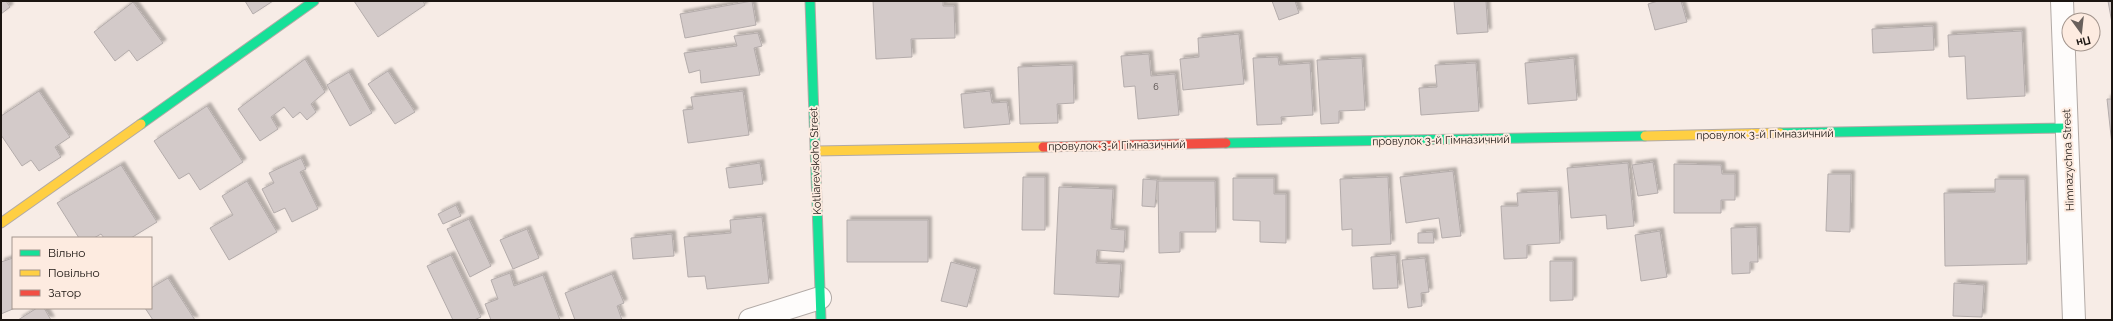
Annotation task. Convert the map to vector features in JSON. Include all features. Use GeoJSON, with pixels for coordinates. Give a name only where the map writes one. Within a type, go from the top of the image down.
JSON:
{"type":"FeatureCollection","features":[{"type":"Feature","properties":{"kind":"street"},"geometry":{"type":"LineString","coordinates":[[1,223],[314,1]]}},
{"type":"Feature","properties":{"kind":"street","name":"Kotliarevskoho Street"},"geometry":{"type":"LineString","coordinates":[[810,1],[821,320]]}},
{"type":"Feature","properties":{"kind":"street","name":"Himnazychna Street"},"geometry":{"type":"LineString","coordinates":[[2062,1],[2074,320]]}},
{"type":"Feature","properties":{"kind":"street","name":"провулок 3-й Гімназичний"},"geometry":{"type":"LineString","coordinates":[[815,151],[2067,128]]}},
{"type":"Feature","properties":{"kind":"street"},"geometry":{"type":"LineString","coordinates":[[750,320],[820,298]]}},
{"type":"Feature","properties":{"kind":"building"},"geometry":{"type":"Polygon","coordinates":[[[1,1],[6,1],[10,7],[1,14],[1,1]]]}},
{"type":"Feature","properties":{"kind":"building"},"geometry":{"type":"Polygon","coordinates":[[[245,1],[273,1],[253,14],[245,1]]]}},
{"type":"Feature","properties":{"kind":"building"},"geometry":{"type":"Polygon","coordinates":[[[354,1],[423,1],[425,5],[378,37],[354,1]]]}},
{"type":"Feature","properties":{"kind":"building"},"geometry":{"type":"Polygon","coordinates":[[[752,1],[756,25],[685,38],[680,14],[752,1]]]}},
{"type":"Feature","properties":{"kind":"building"},"geometry":{"type":"Polygon","coordinates":[[[873,1],[943,1],[943,6],[954,6],[955,38],[911,39],[912,57],[876,59],[873,1]]]}},
{"type":"Feature","properties":{"kind":"building"},"geometry":{"type":"Polygon","coordinates":[[[1272,1],[1295,1],[1299,13],[1279,20],[1272,1]]]}},
{"type":"Feature","properties":{"kind":"building"},"geometry":{"type":"Polygon","coordinates":[[[1454,1],[1486,1],[1488,32],[1457,34],[1454,1]]]}},
{"type":"Feature","properties":{"kind":"building"},"geometry":{"type":"Polygon","coordinates":[[[1658,1],[1681,1],[1687,22],[1655,30],[1648,4],[1658,1]]]}},
{"type":"Feature","properties":{"kind":"building"},"geometry":{"type":"Polygon","coordinates":[[[2108,1],[2112,1],[2112,23],[2108,1]]]}},
{"type":"Feature","properties":{"kind":"building"},"geometry":{"type":"Polygon","coordinates":[[[133,2],[163,43],[137,61],[129,50],[115,61],[94,32],[133,2]]]}},
{"type":"Feature","properties":{"kind":"building"},"geometry":{"type":"Polygon","coordinates":[[[1933,26],[1934,50],[1873,53],[1872,29],[1933,26]]]}},
{"type":"Feature","properties":{"kind":"building"},"geometry":{"type":"Polygon","coordinates":[[[2022,31],[2025,96],[1967,99],[1965,56],[1949,57],[1948,35],[2022,31]]]}},
{"type":"Feature","properties":{"kind":"building"},"geometry":{"type":"Polygon","coordinates":[[[758,33],[762,46],[754,48],[760,75],[701,83],[700,70],[689,73],[684,53],[737,46],[734,36],[758,33]]]}},
{"type":"Feature","properties":{"kind":"building"},"geometry":{"type":"Polygon","coordinates":[[[1239,34],[1244,84],[1183,90],[1180,59],[1199,57],[1198,38],[1239,34]]]}},
{"type":"Feature","properties":{"kind":"building"},"geometry":{"type":"Polygon","coordinates":[[[1149,54],[1151,76],[1175,74],[1179,115],[1138,119],[1135,86],[1124,87],[1121,56],[1149,54]]]}},
{"type":"Feature","properties":{"kind":"building"},"geometry":{"type":"Polygon","coordinates":[[[1278,57],[1279,65],[1310,63],[1313,115],[1281,117],[1282,124],[1257,125],[1253,58],[1278,57]]]}},
{"type":"Feature","properties":{"kind":"building"},"geometry":{"type":"Polygon","coordinates":[[[1362,58],[1365,110],[1339,111],[1339,123],[1321,124],[1317,60],[1362,58]]]}},
{"type":"Feature","properties":{"kind":"building"},"geometry":{"type":"Polygon","coordinates":[[[1574,58],[1577,100],[1528,104],[1525,63],[1574,58]]]}},
{"type":"Feature","properties":{"kind":"building"},"geometry":{"type":"Polygon","coordinates":[[[305,59],[325,92],[311,104],[316,112],[307,120],[300,112],[293,118],[284,107],[271,117],[278,129],[260,141],[238,109],[305,59]]]}},
{"type":"Feature","properties":{"kind":"building"},"geometry":{"type":"Polygon","coordinates":[[[1476,63],[1479,111],[1421,115],[1419,88],[1437,87],[1435,65],[1476,63]]]}},
{"type":"Feature","properties":{"kind":"building"},"geometry":{"type":"Polygon","coordinates":[[[1073,65],[1074,103],[1057,104],[1058,123],[1020,124],[1018,67],[1073,65]]]}},
{"type":"Feature","properties":{"kind":"building"},"geometry":{"type":"Polygon","coordinates":[[[388,71],[415,112],[395,124],[368,84],[388,71]]]}},
{"type":"Feature","properties":{"kind":"building"},"geometry":{"type":"Polygon","coordinates":[[[349,72],[372,113],[350,126],[327,85],[349,72]]]}},
{"type":"Feature","properties":{"kind":"building"},"geometry":{"type":"Polygon","coordinates":[[[39,91],[70,137],[55,147],[61,157],[39,171],[31,160],[22,166],[1,135],[1,116],[39,91]]]}},
{"type":"Feature","properties":{"kind":"building"},"geometry":{"type":"Polygon","coordinates":[[[743,91],[749,135],[688,143],[683,110],[693,109],[691,97],[743,91]]]}},
{"type":"Feature","properties":{"kind":"building"},"geometry":{"type":"Polygon","coordinates":[[[990,91],[992,103],[1007,102],[1010,124],[964,128],[961,94],[990,91]]]}},
{"type":"Feature","properties":{"kind":"building"},"geometry":{"type":"Polygon","coordinates":[[[2107,99],[2112,99],[2112,145],[2107,99]]]}},
{"type":"Feature","properties":{"kind":"building"},"geometry":{"type":"Polygon","coordinates":[[[207,106],[243,162],[200,190],[189,173],[179,179],[154,141],[207,106]]]}},
{"type":"Feature","properties":{"kind":"building"},"geometry":{"type":"Polygon","coordinates":[[[301,158],[306,169],[300,172],[318,209],[292,222],[285,208],[274,213],[262,189],[274,183],[269,173],[301,158]]]}},
{"type":"Feature","properties":{"kind":"building"},"geometry":{"type":"Polygon","coordinates":[[[1653,162],[1658,193],[1638,196],[1632,165],[1653,162]]]}},
{"type":"Feature","properties":{"kind":"building"},"geometry":{"type":"Polygon","coordinates":[[[760,163],[763,184],[729,188],[726,168],[760,163]]]}},
{"type":"Feature","properties":{"kind":"building"},"geometry":{"type":"Polygon","coordinates":[[[1628,163],[1634,226],[1607,229],[1606,215],[1571,218],[1567,168],[1628,163]]]}},
{"type":"Feature","properties":{"kind":"building"},"geometry":{"type":"Polygon","coordinates":[[[1674,164],[1721,165],[1722,174],[1735,174],[1735,200],[1721,200],[1721,213],[1674,213],[1674,164]]]}},
{"type":"Feature","properties":{"kind":"building"},"geometry":{"type":"Polygon","coordinates":[[[121,165],[157,222],[133,237],[103,237],[101,234],[96,237],[78,237],[57,203],[121,165]]]}},
{"type":"Feature","properties":{"kind":"building"},"geometry":{"type":"Polygon","coordinates":[[[1453,171],[1461,236],[1442,238],[1439,218],[1406,223],[1400,177],[1453,171]]]}},
{"type":"Feature","properties":{"kind":"building"},"geometry":{"type":"Polygon","coordinates":[[[1828,174],[1851,174],[1850,232],[1826,231],[1828,174]]]}},
{"type":"Feature","properties":{"kind":"building"},"geometry":{"type":"Polygon","coordinates":[[[1023,177],[1045,177],[1045,230],[1022,230],[1023,177]]]}},
{"type":"Feature","properties":{"kind":"building"},"geometry":{"type":"Polygon","coordinates":[[[1388,177],[1391,244],[1352,246],[1352,229],[1342,230],[1340,179],[1388,177]]]}},
{"type":"Feature","properties":{"kind":"building"},"geometry":{"type":"Polygon","coordinates":[[[1233,178],[1274,178],[1274,194],[1286,194],[1286,243],[1260,242],[1260,221],[1233,220],[1233,178]]]}},
{"type":"Feature","properties":{"kind":"building"},"geometry":{"type":"Polygon","coordinates":[[[1143,179],[1157,180],[1155,207],[1142,206],[1143,179]]]}},
{"type":"Feature","properties":{"kind":"building"},"geometry":{"type":"Polygon","coordinates":[[[1995,179],[2025,179],[2027,264],[1945,266],[1944,193],[1995,192],[1995,179]]]}},
{"type":"Feature","properties":{"kind":"building"},"geometry":{"type":"Polygon","coordinates":[[[247,181],[277,232],[229,260],[210,228],[233,215],[222,196],[247,181]]]}},
{"type":"Feature","properties":{"kind":"building"},"geometry":{"type":"Polygon","coordinates":[[[1158,181],[1215,181],[1216,232],[1180,232],[1180,252],[1159,253],[1158,181]]]}},
{"type":"Feature","properties":{"kind":"building"},"geometry":{"type":"Polygon","coordinates":[[[1059,187],[1113,189],[1111,229],[1125,230],[1124,252],[1097,250],[1096,263],[1121,264],[1119,297],[1054,294],[1059,187]]]}},
{"type":"Feature","properties":{"kind":"building"},"geometry":{"type":"Polygon","coordinates":[[[1558,191],[1560,243],[1527,245],[1527,258],[1504,259],[1501,206],[1518,206],[1517,193],[1558,191]]]}},
{"type":"Feature","properties":{"kind":"building"},"geometry":{"type":"Polygon","coordinates":[[[456,205],[461,216],[443,224],[438,214],[456,205]]]}},
{"type":"Feature","properties":{"kind":"building"},"geometry":{"type":"Polygon","coordinates":[[[762,217],[769,283],[707,289],[705,276],[688,277],[684,237],[731,233],[730,220],[762,217]]]}},
{"type":"Feature","properties":{"kind":"building"},"geometry":{"type":"Polygon","coordinates":[[[469,219],[491,266],[470,277],[447,229],[469,219]]]}},
{"type":"Feature","properties":{"kind":"building"},"geometry":{"type":"Polygon","coordinates":[[[847,220],[928,220],[928,262],[847,262],[847,220]]]}},
{"type":"Feature","properties":{"kind":"building"},"geometry":{"type":"Polygon","coordinates":[[[1757,227],[1758,262],[1750,262],[1750,273],[1732,274],[1731,228],[1757,227]]]}},
{"type":"Feature","properties":{"kind":"building"},"geometry":{"type":"Polygon","coordinates":[[[527,229],[539,258],[513,269],[500,240],[527,229]]]}},
{"type":"Feature","properties":{"kind":"building"},"geometry":{"type":"Polygon","coordinates":[[[1660,231],[1667,277],[1641,281],[1635,235],[1660,231]]]}},
{"type":"Feature","properties":{"kind":"building"},"geometry":{"type":"Polygon","coordinates":[[[1433,232],[1434,243],[1418,243],[1418,233],[1433,232]]]}},
{"type":"Feature","properties":{"kind":"building"},"geometry":{"type":"Polygon","coordinates":[[[672,234],[674,256],[633,259],[631,238],[672,234]]]}},
{"type":"Feature","properties":{"kind":"building"},"geometry":{"type":"Polygon","coordinates":[[[451,255],[481,317],[474,320],[453,320],[427,266],[451,255]]]}},
{"type":"Feature","properties":{"kind":"building"},"geometry":{"type":"Polygon","coordinates":[[[1396,255],[1398,288],[1373,289],[1371,257],[1396,255]]]}},
{"type":"Feature","properties":{"kind":"building"},"geometry":{"type":"Polygon","coordinates":[[[12,258],[13,309],[1,314],[1,262],[12,258]]]}},
{"type":"Feature","properties":{"kind":"building"},"geometry":{"type":"Polygon","coordinates":[[[1425,258],[1429,292],[1421,293],[1422,306],[1408,308],[1402,260],[1425,258]]]}},
{"type":"Feature","properties":{"kind":"building"},"geometry":{"type":"Polygon","coordinates":[[[1550,261],[1573,261],[1573,300],[1550,301],[1550,261]]]}},
{"type":"Feature","properties":{"kind":"building"},"geometry":{"type":"Polygon","coordinates":[[[951,262],[977,269],[967,307],[941,301],[951,262]]]}},
{"type":"Feature","properties":{"kind":"building"},"geometry":{"type":"Polygon","coordinates":[[[510,273],[514,286],[543,275],[560,320],[491,320],[485,304],[498,299],[491,280],[510,273]]]}},
{"type":"Feature","properties":{"kind":"building"},"geometry":{"type":"Polygon","coordinates":[[[612,274],[624,303],[617,306],[622,320],[575,320],[565,293],[612,274]]]}},
{"type":"Feature","properties":{"kind":"building"},"geometry":{"type":"Polygon","coordinates":[[[168,278],[195,320],[153,320],[146,309],[152,309],[152,287],[168,278]]]}},
{"type":"Feature","properties":{"kind":"building"},"geometry":{"type":"Polygon","coordinates":[[[1954,283],[1984,285],[1982,317],[1953,316],[1954,283]]]}},
{"type":"Feature","properties":{"kind":"building"},"geometry":{"type":"Polygon","coordinates":[[[35,309],[45,309],[51,320],[18,320],[35,309]]]}},
{"type":"Feature","properties":{"kind":"traffic: fast"},"geometry":{"type":"LineString","coordinates":[[141,124],[314,1]]}},
{"type":"Feature","properties":{"kind":"traffic: fast"},"geometry":{"type":"LineString","coordinates":[[810,1],[821,320]]}},
{"type":"Feature","properties":{"kind":"traffic: fast"},"geometry":{"type":"LineString","coordinates":[[1780,133],[2067,128]]}},
{"type":"Feature","properties":{"kind":"traffic: fast"},"geometry":{"type":"LineString","coordinates":[[1226,143],[1645,136]]}},
{"type":"Feature","properties":{"kind":"traffic: slow"},"geometry":{"type":"LineString","coordinates":[[1,223],[141,124]]}},
{"type":"Feature","properties":{"kind":"traffic: slow"},"geometry":{"type":"LineString","coordinates":[[1645,136],[1780,133]]}},
{"type":"Feature","properties":{"kind":"traffic: slow"},"geometry":{"type":"LineString","coordinates":[[815,151],[1043,147]]}},
{"type":"Feature","properties":{"kind":"traffic: jam"},"geometry":{"type":"LineString","coordinates":[[1043,147],[1226,143]]}}]}
